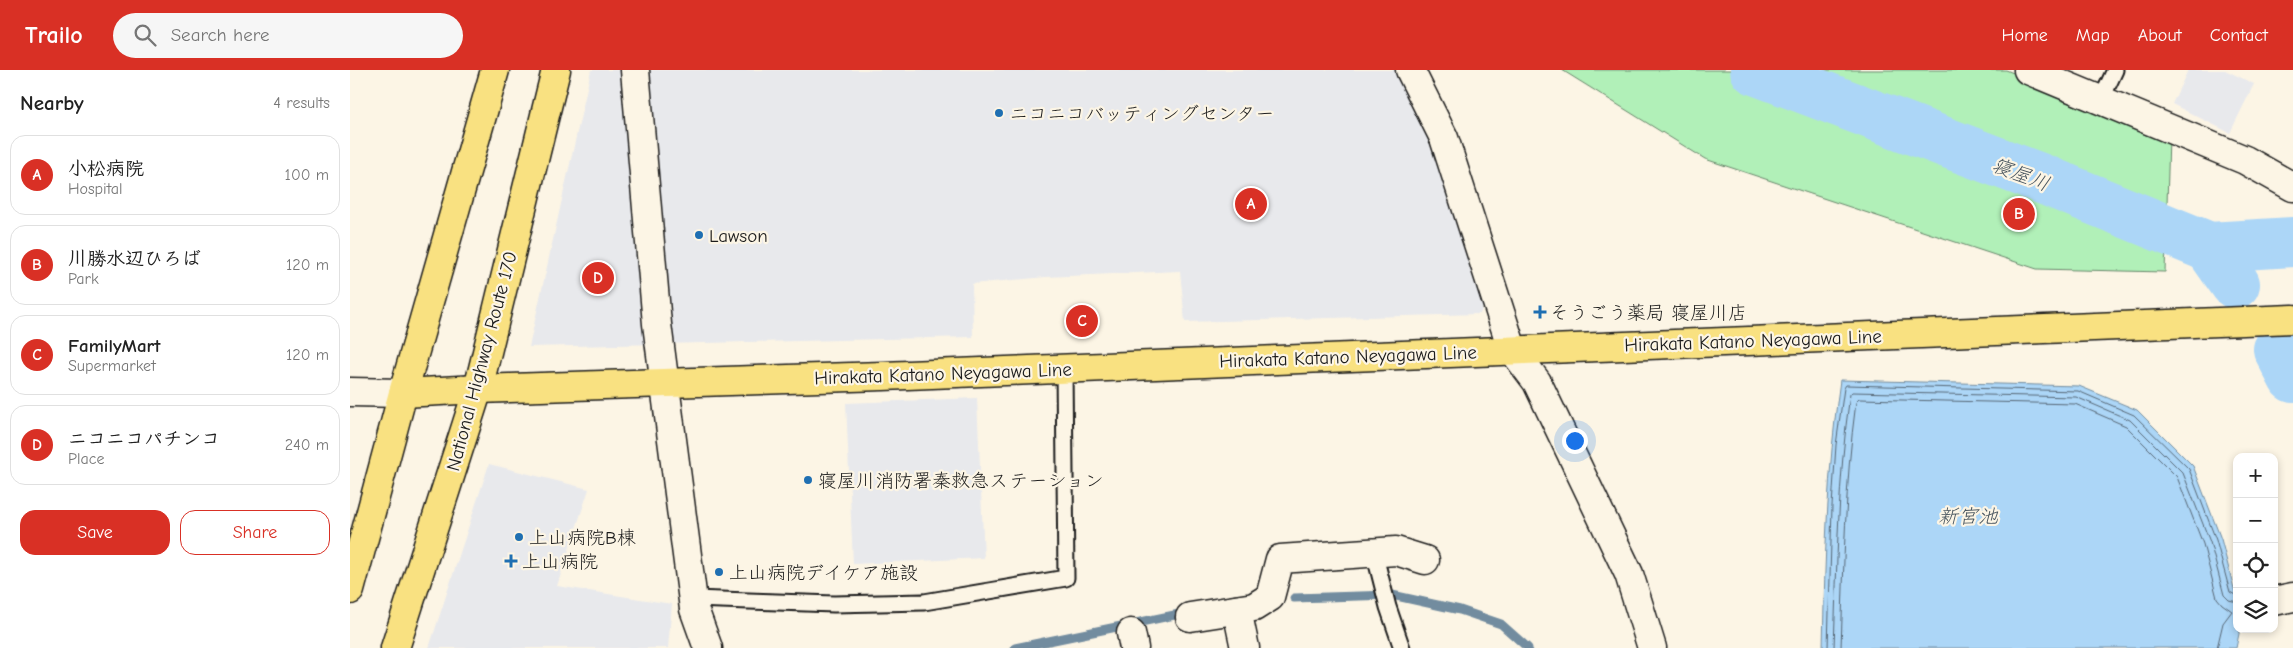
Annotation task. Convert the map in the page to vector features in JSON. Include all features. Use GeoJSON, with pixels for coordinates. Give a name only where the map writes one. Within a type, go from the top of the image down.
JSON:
{"type":"FeatureCollection","features":[{"type":"Feature","properties":{"kind":"main road"},"geometry":{"type":"LineString","coordinates":[[351,586],[403,393],[495,70]]}},
{"type":"Feature","properties":{"kind":"main road","name":"National Highway Route 170"},"geometry":{"type":"LineString","coordinates":[[395,648],[478,389],[556,70]]}},
{"type":"Feature","properties":{"kind":"main road","name":"Hirakata Katano Neyagawa Line"},"geometry":{"type":"LineString","coordinates":[[403,393],[1064,369],[1512,349],[2293,319]]}},
{"type":"Feature","properties":{"kind":"street"},"geometry":{"type":"LineString","coordinates":[[635,70],[657,324],[666,382],[693,604],[708,648]]}},
{"type":"Feature","properties":{"kind":"street"},"geometry":{"type":"LineString","coordinates":[[1410,70],[1444,138],[1512,349],[1537,382],[1629,574],[1652,648]]}},
{"type":"Feature","properties":{"kind":"street"},"geometry":{"type":"LineString","coordinates":[[2028,70],[2245,160],[2293,187]]}},
{"type":"Feature","properties":{"kind":"street"},"geometry":{"type":"LineString","coordinates":[[350,392],[403,393]]}},
{"type":"Feature","properties":{"kind":"street"},"geometry":{"type":"LineString","coordinates":[[1190,617],[1254,607],[1270,597],[1280,559],[1396,551],[1425,560]]}},
{"type":"Feature","properties":{"kind":"street"},"geometry":{"type":"LineString","coordinates":[[2278,600],[2293,596]]}},
{"type":"Feature","properties":{"kind":"street"},"geometry":{"type":"LineString","coordinates":[[686,648],[693,604]]}},
{"type":"Feature","properties":{"kind":"street"},"geometry":{"type":"LineString","coordinates":[[1237,610],[1245,648]]}},
{"type":"Feature","properties":{"kind":"lane"},"geometry":{"type":"LineString","coordinates":[[2101,100],[2114,70]]}},
{"type":"Feature","properties":{"kind":"lane"},"geometry":{"type":"LineString","coordinates":[[693,604],[924,602],[1066,578],[1064,369]]}},
{"type":"Feature","properties":{"kind":"lane"},"geometry":{"type":"LineString","coordinates":[[1374,552],[1382,588],[1402,648]]}},
{"type":"Feature","properties":{"kind":"shaded area"},"geometry":{"type":"Polygon","coordinates":[[[591,70],[1399,70],[1434,137],[1485,302],[1480,314],[1185,322],[1180,271],[1046,277],[972,284],[973,337],[529,347],[591,70]]]}},
{"type":"Feature","properties":{"kind":"shaded area"},"geometry":{"type":"Polygon","coordinates":[[[2188,70],[2225,70],[2254,84],[2230,133],[2172,104],[2188,70]]]}},
{"type":"Feature","properties":{"kind":"shaded area"},"geometry":{"type":"Polygon","coordinates":[[[977,398],[984,558],[853,564],[846,403],[977,398]]]}},
{"type":"Feature","properties":{"kind":"shaded area","name":"上山病院"},"geometry":{"type":"Polygon","coordinates":[[[489,464],[589,489],[557,586],[672,604],[668,648],[429,648],[489,464]]]}},
{"type":"Feature","properties":{"kind":"green space"},"geometry":{"type":"Polygon","coordinates":[[[1562,70],[2006,70],[2169,137],[2165,272],[2037,269],[1705,159],[1562,70]]]}},
{"type":"Feature","properties":{"kind":"water","name":"新宮池"},"geometry":{"type":"Polygon","coordinates":[[[1840,380],[2079,386],[2137,410],[2193,466],[2221,539],[2233,585],[2233,633],[2239,633],[2236,648],[1823,648],[1829,481],[1840,380]]]}},
{"type":"Feature","properties":{"kind":"waterway","name":"寝屋川"},"geometry":{"type":"LineString","coordinates":[[1755,70],[2040,178],[2209,247],[2293,242]]}},
{"type":"Feature","properties":{"kind":"waterway"},"geometry":{"type":"LineString","coordinates":[[2209,247],[2235,284]]}},
{"type":"Feature","properties":{"kind":"waterway"},"geometry":{"type":"LineString","coordinates":[[2278,349],[2293,378]]}},
{"type":"Feature","properties":{"kind":"waterway"},"geometry":{"type":"LineString","coordinates":[[1294,598],[1392,595],[1460,610],[1501,624],[1528,648]]}},
{"type":"Feature","properties":{"kind":"waterway"},"geometry":{"type":"LineString","coordinates":[[1015,648],[1189,612]]}},
{"type":"Feature","properties":{"kind":"place","name":"ニコニコバッティングセンター"},"geometry":{"type":"Point","coordinates":[999,113]}},
{"type":"Feature","properties":{"kind":"place","name":"小松病院"},"geometry":{"type":"Point","coordinates":[1251,204]}},
{"type":"Feature","properties":{"kind":"place","name":"川勝水辺ひろば"},"geometry":{"type":"Point","coordinates":[2019,214]}},
{"type":"Feature","properties":{"kind":"place","name":"Lawson"},"geometry":{"type":"Point","coordinates":[699,235]}},
{"type":"Feature","properties":{"kind":"place","name":"ニコニコパチンコ"},"geometry":{"type":"Point","coordinates":[598,278]}},
{"type":"Feature","properties":{"kind":"place","name":"そうごう薬局 寝屋川店"},"geometry":{"type":"Point","coordinates":[1540,312]}},
{"type":"Feature","properties":{"kind":"place","name":"FamilyMart"},"geometry":{"type":"Point","coordinates":[1082,321]}},
{"type":"Feature","properties":{"kind":"place","name":"寝屋川消防署秦救急ステーション"},"geometry":{"type":"Point","coordinates":[808,480]}},
{"type":"Feature","properties":{"kind":"place","name":"上山病院B棟"},"geometry":{"type":"Point","coordinates":[519,537]}},
{"type":"Feature","properties":{"kind":"place","name":"上山病院"},"geometry":{"type":"Point","coordinates":[511,561]}},
{"type":"Feature","properties":{"kind":"place","name":"上山病院デイケア施設"},"geometry":{"type":"Point","coordinates":[719,572]}}]}
